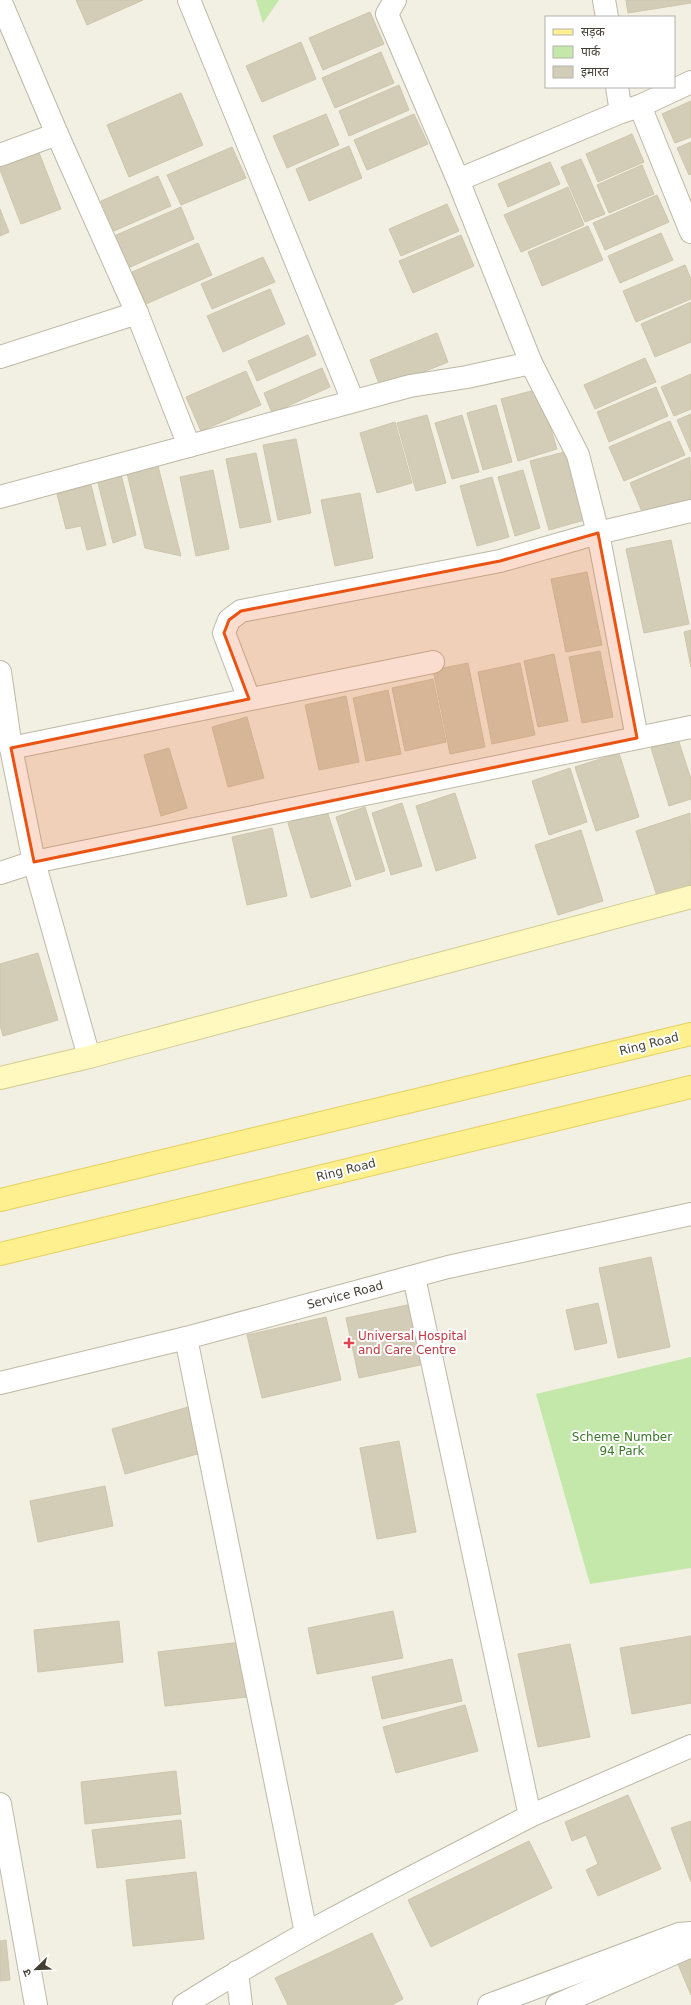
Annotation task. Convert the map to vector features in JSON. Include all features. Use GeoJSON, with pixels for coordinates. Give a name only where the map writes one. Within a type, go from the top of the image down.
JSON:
{"type":"FeatureCollection","features":[{"type":"Feature","properties":{"kind":"main road","name":"Ring Road"},"geometry":{"type":"LineString","coordinates":[[0,1200],[691,1034]]}},
{"type":"Feature","properties":{"kind":"main road","name":"Ring Road"},"geometry":{"type":"LineString","coordinates":[[0,1254],[691,1087]]}},
{"type":"Feature","properties":{"kind":"street"},"geometry":{"type":"LineString","coordinates":[[0,0],[57,134],[137,313],[189,446]]}},
{"type":"Feature","properties":{"kind":"street"},"geometry":{"type":"LineString","coordinates":[[189,0],[353,401]]}},
{"type":"Feature","properties":{"kind":"street"},"geometry":{"type":"LineString","coordinates":[[395,0],[387,14],[458,180],[531,363],[578,455],[598,533],[637,738]]}},
{"type":"Feature","properties":{"kind":"street"},"geometry":{"type":"LineString","coordinates":[[604,0],[607,16]]}},
{"type":"Feature","properties":{"kind":"street"},"geometry":{"type":"LineString","coordinates":[[458,180],[630,109],[691,82]]}},
{"type":"Feature","properties":{"kind":"street"},"geometry":{"type":"LineString","coordinates":[[618,88],[630,109],[691,232]]}},
{"type":"Feature","properties":{"kind":"street"},"geometry":{"type":"LineString","coordinates":[[0,155],[57,134]]}},
{"type":"Feature","properties":{"kind":"street"},"geometry":{"type":"LineString","coordinates":[[0,357],[137,313]]}},
{"type":"Feature","properties":{"kind":"street"},"geometry":{"type":"LineString","coordinates":[[0,497],[410,386],[467,377],[531,363]]}},
{"type":"Feature","properties":{"kind":"street"},"geometry":{"type":"LineString","coordinates":[[249,699],[224,633],[229,620],[241,611],[500,561],[598,533],[691,511]]}},
{"type":"Feature","properties":{"kind":"street"},"geometry":{"type":"LineString","coordinates":[[11,748],[433,662]]}},
{"type":"Feature","properties":{"kind":"street"},"geometry":{"type":"LineString","coordinates":[[0,672],[11,748],[34,862],[89,1057]]}},
{"type":"Feature","properties":{"kind":"street"},"geometry":{"type":"LineString","coordinates":[[0,873],[34,862],[691,727]]}},
{"type":"Feature","properties":{"kind":"street"},"geometry":{"type":"LineString","coordinates":[[0,1078],[89,1057],[691,897]]}},
{"type":"Feature","properties":{"kind":"street","name":"Service Road"},"geometry":{"type":"LineString","coordinates":[[0,1383],[186,1338],[448,1267],[691,1214]]}},
{"type":"Feature","properties":{"kind":"street"},"geometry":{"type":"LineString","coordinates":[[414,1277],[530,1816]]}},
{"type":"Feature","properties":{"kind":"street"},"geometry":{"type":"LineString","coordinates":[[186,1338],[306,1933]]}},
{"type":"Feature","properties":{"kind":"street"},"geometry":{"type":"LineString","coordinates":[[184,2005],[237,1972],[306,1933],[530,1816],[691,1746]]}},
{"type":"Feature","properties":{"kind":"street"},"geometry":{"type":"LineString","coordinates":[[0,1804],[2,1827],[36,2005]]}},
{"type":"Feature","properties":{"kind":"street"},"geometry":{"type":"LineString","coordinates":[[489,2005],[678,1934],[691,1933]]}},
{"type":"Feature","properties":{"kind":"street"},"geometry":{"type":"LineString","coordinates":[[557,2005],[691,1946]]}},
{"type":"Feature","properties":{"kind":"street"},"geometry":{"type":"LineString","coordinates":[[237,1972],[241,2005]]}},
{"type":"Feature","properties":{"kind":"highlighted area"},"geometry":{"type":"Polygon","coordinates":[[[598,533],[637,738],[34,862],[11,748],[249,699],[224,633],[229,620],[241,611],[500,561],[598,533]]]}},
{"type":"Feature","properties":{"kind":"green space"},"geometry":{"type":"Polygon","coordinates":[[[256,0],[279,0],[263,23],[256,0]]]}},
{"type":"Feature","properties":{"kind":"green space","name":"Scheme Number 94 Park"},"geometry":{"type":"Polygon","coordinates":[[[691,1357],[691,1568],[590,1584],[536,1394],[691,1357]]]}},
{"type":"Feature","properties":{"kind":"building"},"geometry":{"type":"Polygon","coordinates":[[[76,0],[143,0],[87,25],[76,0]]]}},
{"type":"Feature","properties":{"kind":"building"},"geometry":{"type":"Polygon","coordinates":[[[626,0],[691,0],[691,3],[628,13],[626,0]]]}},
{"type":"Feature","properties":{"kind":"building"},"geometry":{"type":"Polygon","coordinates":[[[370,12],[384,44],[323,70],[309,38],[370,12]]]}},
{"type":"Feature","properties":{"kind":"building"},"geometry":{"type":"Polygon","coordinates":[[[301,42],[316,79],[262,102],[246,66],[301,42]]]}},
{"type":"Feature","properties":{"kind":"building"},"geometry":{"type":"Polygon","coordinates":[[[381,52],[394,83],[335,108],[322,78],[381,52]]]}},
{"type":"Feature","properties":{"kind":"building"},"geometry":{"type":"Polygon","coordinates":[[[399,85],[409,110],[349,136],[339,111],[399,85]]]}},
{"type":"Feature","properties":{"kind":"building"},"geometry":{"type":"Polygon","coordinates":[[[181,93],[203,145],[129,177],[107,125],[181,93]]]}},
{"type":"Feature","properties":{"kind":"building"},"geometry":{"type":"Polygon","coordinates":[[[691,101],[691,137],[675,143],[662,114],[691,101]]]}},
{"type":"Feature","properties":{"kind":"building"},"geometry":{"type":"Polygon","coordinates":[[[326,114],[339,145],[287,168],[273,136],[326,114]]]}},
{"type":"Feature","properties":{"kind":"building"},"geometry":{"type":"Polygon","coordinates":[[[414,114],[428,144],[367,170],[354,140],[414,114]]]}},
{"type":"Feature","properties":{"kind":"building"},"geometry":{"type":"Polygon","coordinates":[[[632,134],[644,162],[598,182],[586,154],[632,134]]]}},
{"type":"Feature","properties":{"kind":"building"},"geometry":{"type":"Polygon","coordinates":[[[691,142],[691,174],[689,175],[677,148],[691,142]]]}},
{"type":"Feature","properties":{"kind":"building"},"geometry":{"type":"Polygon","coordinates":[[[36,145],[61,209],[21,224],[0,170],[0,158],[36,145]]]}},
{"type":"Feature","properties":{"kind":"building"},"geometry":{"type":"Polygon","coordinates":[[[349,146],[362,178],[309,201],[296,169],[349,146]]]}},
{"type":"Feature","properties":{"kind":"building"},"geometry":{"type":"Polygon","coordinates":[[[232,147],[246,178],[181,205],[167,175],[232,147]]]}},
{"type":"Feature","properties":{"kind":"building"},"geometry":{"type":"Polygon","coordinates":[[[581,159],[605,214],[585,222],[561,167],[581,159]]]}},
{"type":"Feature","properties":{"kind":"building"},"geometry":{"type":"Polygon","coordinates":[[[550,162],[560,184],[508,207],[498,184],[550,162]]]}},
{"type":"Feature","properties":{"kind":"building"},"geometry":{"type":"Polygon","coordinates":[[[642,165],[654,194],[609,213],[597,185],[642,165]]]}},
{"type":"Feature","properties":{"kind":"building"},"geometry":{"type":"Polygon","coordinates":[[[158,176],[171,206],[114,231],[101,201],[158,176]]]}},
{"type":"Feature","properties":{"kind":"building"},"geometry":{"type":"Polygon","coordinates":[[[568,187],[584,225],[521,252],[504,215],[568,187]]]}},
{"type":"Feature","properties":{"kind":"building"},"geometry":{"type":"Polygon","coordinates":[[[657,195],[669,222],[605,250],[593,223],[657,195]]]}},
{"type":"Feature","properties":{"kind":"building"},"geometry":{"type":"Polygon","coordinates":[[[447,204],[459,231],[401,256],[389,229],[447,204]]]}},
{"type":"Feature","properties":{"kind":"building"},"geometry":{"type":"Polygon","coordinates":[[[181,207],[194,239],[128,268],[114,236],[181,207]]]}},
{"type":"Feature","properties":{"kind":"building"},"geometry":{"type":"Polygon","coordinates":[[[0,209],[9,232],[0,236],[0,209]]]}},
{"type":"Feature","properties":{"kind":"building"},"geometry":{"type":"Polygon","coordinates":[[[588,226],[603,260],[542,286],[528,252],[588,226]]]}},
{"type":"Feature","properties":{"kind":"building"},"geometry":{"type":"Polygon","coordinates":[[[661,233],[673,260],[620,283],[608,256],[661,233]]]}},
{"type":"Feature","properties":{"kind":"building"},"geometry":{"type":"Polygon","coordinates":[[[461,235],[474,266],[413,293],[399,261],[461,235]]]}},
{"type":"Feature","properties":{"kind":"building"},"geometry":{"type":"Polygon","coordinates":[[[198,243],[212,275],[146,304],[132,272],[198,243]]]}},
{"type":"Feature","properties":{"kind":"building"},"geometry":{"type":"Polygon","coordinates":[[[263,257],[275,282],[212,309],[201,284],[263,257]]]}},
{"type":"Feature","properties":{"kind":"building"},"geometry":{"type":"Polygon","coordinates":[[[685,265],[691,279],[691,299],[636,322],[623,291],[685,265]]]}},
{"type":"Feature","properties":{"kind":"building"},"geometry":{"type":"Polygon","coordinates":[[[270,289],[285,324],[223,352],[207,316],[270,289]]]}},
{"type":"Feature","properties":{"kind":"building"},"geometry":{"type":"Polygon","coordinates":[[[691,302],[691,342],[655,357],[641,324],[691,302]]]}},
{"type":"Feature","properties":{"kind":"building"},"geometry":{"type":"Polygon","coordinates":[[[437,333],[448,362],[381,389],[370,360],[437,333]]]}},
{"type":"Feature","properties":{"kind":"building"},"geometry":{"type":"Polygon","coordinates":[[[308,335],[316,355],[257,381],[248,361],[308,335]]]}},
{"type":"Feature","properties":{"kind":"building"},"geometry":{"type":"Polygon","coordinates":[[[645,358],[656,382],[595,409],[584,385],[645,358]]]}},
{"type":"Feature","properties":{"kind":"building"},"geometry":{"type":"Polygon","coordinates":[[[322,368],[330,387],[272,413],[264,393],[322,368]]]}},
{"type":"Feature","properties":{"kind":"building"},"geometry":{"type":"Polygon","coordinates":[[[246,371],[261,405],[201,431],[186,397],[246,371]]]}},
{"type":"Feature","properties":{"kind":"building"},"geometry":{"type":"Polygon","coordinates":[[[691,374],[691,409],[674,416],[661,387],[691,374]]]}},
{"type":"Feature","properties":{"kind":"building"},"geometry":{"type":"Polygon","coordinates":[[[656,387],[668,416],[609,442],[597,412],[656,387]]]}},
{"type":"Feature","properties":{"kind":"building"},"geometry":{"type":"Polygon","coordinates":[[[539,389],[557,449],[518,461],[501,399],[539,389]]]}},
{"type":"Feature","properties":{"kind":"building"},"geometry":{"type":"Polygon","coordinates":[[[496,405],[512,462],[483,470],[467,413],[496,405]]]}},
{"type":"Feature","properties":{"kind":"building"},"geometry":{"type":"Polygon","coordinates":[[[691,414],[691,452],[677,420],[691,414]]]}},
{"type":"Feature","properties":{"kind":"building"},"geometry":{"type":"Polygon","coordinates":[[[427,415],[446,483],[416,491],[397,423],[427,415]]]}},
{"type":"Feature","properties":{"kind":"building"},"geometry":{"type":"Polygon","coordinates":[[[462,415],[479,472],[452,479],[435,423],[462,415]]]}},
{"type":"Feature","properties":{"kind":"building"},"geometry":{"type":"Polygon","coordinates":[[[670,421],[685,455],[624,481],[609,447],[670,421]]]}},
{"type":"Feature","properties":{"kind":"building"},"geometry":{"type":"Polygon","coordinates":[[[395,422],[412,483],[377,493],[360,433],[395,422]]]}},
{"type":"Feature","properties":{"kind":"building"},"geometry":{"type":"Polygon","coordinates":[[[296,439],[311,513],[278,520],[263,445],[296,439]]]}},
{"type":"Feature","properties":{"kind":"building"},"geometry":{"type":"Polygon","coordinates":[[[568,451],[588,519],[549,530],[530,461],[568,451]]]}},
{"type":"Feature","properties":{"kind":"building"},"geometry":{"type":"Polygon","coordinates":[[[256,453],[271,522],[240,528],[226,459],[256,453]]]}},
{"type":"Feature","properties":{"kind":"building"},"geometry":{"type":"Polygon","coordinates":[[[690,457],[691,500],[645,519],[630,483],[690,457]]]}},
{"type":"Feature","properties":{"kind":"building"},"geometry":{"type":"Polygon","coordinates":[[[157,462],[181,556],[145,548],[126,469],[157,462]]]}},
{"type":"Feature","properties":{"kind":"building"},"geometry":{"type":"Polygon","coordinates":[[[213,470],[229,549],[196,556],[180,477],[213,470]]]}},
{"type":"Feature","properties":{"kind":"building"},"geometry":{"type":"Polygon","coordinates":[[[523,470],[540,528],[515,536],[498,477],[523,470]]]}},
{"type":"Feature","properties":{"kind":"building"},"geometry":{"type":"Polygon","coordinates":[[[121,474],[136,535],[113,543],[97,479],[121,474]]]}},
{"type":"Feature","properties":{"kind":"building"},"geometry":{"type":"Polygon","coordinates":[[[492,477],[509,537],[477,546],[460,486],[492,477]]]}},
{"type":"Feature","properties":{"kind":"building"},"geometry":{"type":"Polygon","coordinates":[[[91,485],[106,545],[87,550],[81,526],[66,529],[57,494],[91,485]]]}},
{"type":"Feature","properties":{"kind":"building"},"geometry":{"type":"Polygon","coordinates":[[[360,493],[373,558],[335,566],[321,500],[360,493]]]}},
{"type":"Feature","properties":{"kind":"building"},"geometry":{"type":"Polygon","coordinates":[[[671,540],[689,624],[644,633],[626,549],[671,540]]]}},
{"type":"Feature","properties":{"kind":"building"},"geometry":{"type":"Polygon","coordinates":[[[587,572],[602,645],[566,652],[551,579],[587,572]]]}},
{"type":"Feature","properties":{"kind":"building"},"geometry":{"type":"Polygon","coordinates":[[[691,630],[691,667],[684,632],[691,630]]]}},
{"type":"Feature","properties":{"kind":"building"},"geometry":{"type":"Polygon","coordinates":[[[600,651],[613,717],[582,723],[569,657],[600,651]]]}},
{"type":"Feature","properties":{"kind":"building"},"geometry":{"type":"Polygon","coordinates":[[[554,654],[568,721],[538,727],[524,661],[554,654]]]}},
{"type":"Feature","properties":{"kind":"building"},"geometry":{"type":"Polygon","coordinates":[[[468,663],[485,747],[450,754],[433,670],[468,663]]]}},
{"type":"Feature","properties":{"kind":"building"},"geometry":{"type":"Polygon","coordinates":[[[520,663],[535,735],[492,744],[478,672],[520,663]]]}},
{"type":"Feature","properties":{"kind":"building"},"geometry":{"type":"Polygon","coordinates":[[[433,679],[446,742],[405,751],[392,688],[433,679]]]}},
{"type":"Feature","properties":{"kind":"building"},"geometry":{"type":"Polygon","coordinates":[[[388,690],[401,754],[366,761],[353,698],[388,690]]]}},
{"type":"Feature","properties":{"kind":"building"},"geometry":{"type":"Polygon","coordinates":[[[346,696],[359,762],[319,770],[305,705],[346,696]]]}},
{"type":"Feature","properties":{"kind":"building"},"geometry":{"type":"Polygon","coordinates":[[[247,717],[264,778],[228,787],[212,727],[247,717]]]}},
{"type":"Feature","properties":{"kind":"building"},"geometry":{"type":"Polygon","coordinates":[[[678,739],[691,779],[691,799],[669,806],[651,748],[678,739]]]}},
{"type":"Feature","properties":{"kind":"building"},"geometry":{"type":"Polygon","coordinates":[[[169,748],[187,808],[161,816],[144,755],[169,748]]]}},
{"type":"Feature","properties":{"kind":"building"},"geometry":{"type":"Polygon","coordinates":[[[619,753],[639,817],[596,831],[575,767],[619,753]]]}},
{"type":"Feature","properties":{"kind":"building"},"geometry":{"type":"Polygon","coordinates":[[[570,768],[587,822],[549,835],[532,781],[570,768]]]}},
{"type":"Feature","properties":{"kind":"building"},"geometry":{"type":"Polygon","coordinates":[[[455,793],[476,858],[436,871],[416,806],[455,793]]]}},
{"type":"Feature","properties":{"kind":"building"},"geometry":{"type":"Polygon","coordinates":[[[402,803],[422,866],[391,875],[372,813],[402,803]]]}},
{"type":"Feature","properties":{"kind":"building"},"geometry":{"type":"Polygon","coordinates":[[[365,807],[385,871],[356,880],[336,817],[365,807]]]}},
{"type":"Feature","properties":{"kind":"building"},"geometry":{"type":"Polygon","coordinates":[[[327,811],[351,886],[311,898],[288,823],[327,811]]]}},
{"type":"Feature","properties":{"kind":"building"},"geometry":{"type":"Polygon","coordinates":[[[690,813],[691,885],[657,896],[636,831],[690,813]]]}},
{"type":"Feature","properties":{"kind":"building"},"geometry":{"type":"Polygon","coordinates":[[[272,828],[287,896],[247,905],[232,837],[272,828]]]}},
{"type":"Feature","properties":{"kind":"building"},"geometry":{"type":"Polygon","coordinates":[[[581,830],[603,901],[558,915],[535,845],[581,830]]]}},
{"type":"Feature","properties":{"kind":"building"},"geometry":{"type":"Polygon","coordinates":[[[38,953],[58,1020],[3,1036],[0,1025],[0,964],[38,953]]]}},
{"type":"Feature","properties":{"kind":"building"},"geometry":{"type":"Polygon","coordinates":[[[651,1257],[670,1347],[618,1358],[599,1268],[651,1257]]]}},
{"type":"Feature","properties":{"kind":"building"},"geometry":{"type":"Polygon","coordinates":[[[598,1303],[607,1343],[575,1350],[566,1310],[598,1303]]]}},
{"type":"Feature","properties":{"kind":"building"},"geometry":{"type":"Polygon","coordinates":[[[412,1304],[425,1364],[359,1378],[346,1318],[412,1304]]]}},
{"type":"Feature","properties":{"kind":"building"},"geometry":{"type":"Polygon","coordinates":[[[326,1317],[341,1380],[262,1398],[247,1335],[326,1317]]]}},
{"type":"Feature","properties":{"kind":"building"},"geometry":{"type":"Polygon","coordinates":[[[188,1407],[201,1453],[125,1474],[112,1429],[188,1407]]]}},
{"type":"Feature","properties":{"kind":"building"},"geometry":{"type":"Polygon","coordinates":[[[399,1441],[416,1532],[377,1539],[360,1448],[399,1441]]]}},
{"type":"Feature","properties":{"kind":"building"},"geometry":{"type":"Polygon","coordinates":[[[105,1486],[113,1526],[38,1542],[30,1501],[105,1486]]]}},
{"type":"Feature","properties":{"kind":"building"},"geometry":{"type":"Polygon","coordinates":[[[393,1611],[403,1658],[317,1674],[308,1628],[393,1611]]]}},
{"type":"Feature","properties":{"kind":"building"},"geometry":{"type":"Polygon","coordinates":[[[119,1621],[123,1662],[38,1672],[34,1630],[119,1621]]]}},
{"type":"Feature","properties":{"kind":"building"},"geometry":{"type":"Polygon","coordinates":[[[691,1636],[691,1703],[632,1714],[620,1648],[691,1636]]]}},
{"type":"Feature","properties":{"kind":"building"},"geometry":{"type":"Polygon","coordinates":[[[241,1642],[247,1697],[165,1706],[158,1652],[241,1642]]]}},
{"type":"Feature","properties":{"kind":"building"},"geometry":{"type":"Polygon","coordinates":[[[570,1644],[590,1737],[538,1747],[518,1654],[570,1644]]]}},
{"type":"Feature","properties":{"kind":"building"},"geometry":{"type":"Polygon","coordinates":[[[452,1659],[462,1701],[382,1719],[372,1677],[452,1659]]]}},
{"type":"Feature","properties":{"kind":"building"},"geometry":{"type":"Polygon","coordinates":[[[465,1705],[478,1751],[396,1773],[383,1727],[465,1705]]]}},
{"type":"Feature","properties":{"kind":"building"},"geometry":{"type":"Polygon","coordinates":[[[176,1771],[181,1814],[85,1824],[81,1782],[176,1771]]]}},
{"type":"Feature","properties":{"kind":"building"},"geometry":{"type":"Polygon","coordinates":[[[628,1795],[661,1869],[598,1896],[586,1870],[598,1864],[586,1835],[572,1841],[565,1822],[628,1795]]]}},
{"type":"Feature","properties":{"kind":"building"},"geometry":{"type":"Polygon","coordinates":[[[181,1820],[185,1858],[97,1868],[92,1830],[181,1820]]]}},
{"type":"Feature","properties":{"kind":"building"},"geometry":{"type":"Polygon","coordinates":[[[691,1821],[691,1882],[671,1828],[691,1821]]]}},
{"type":"Feature","properties":{"kind":"building"},"geometry":{"type":"Polygon","coordinates":[[[529,1841],[552,1888],[431,1947],[408,1900],[529,1841]]]}},
{"type":"Feature","properties":{"kind":"building"},"geometry":{"type":"Polygon","coordinates":[[[196,1872],[204,1939],[133,1946],[126,1880],[196,1872]]]}},
{"type":"Feature","properties":{"kind":"building"},"geometry":{"type":"Polygon","coordinates":[[[372,1933],[403,1999],[392,2005],[288,2005],[275,1978],[372,1933]]]}},
{"type":"Feature","properties":{"kind":"building"},"geometry":{"type":"Polygon","coordinates":[[[6,1940],[10,1980],[0,1981],[0,1941],[6,1940]]]}},
{"type":"Feature","properties":{"kind":"building"},"geometry":{"type":"Polygon","coordinates":[[[691,1958],[691,1995],[678,1964],[691,1958]]]}},
{"type":"Feature","properties":{"kind":"place","name":"Universal Hospital and Care Centre"},"geometry":{"type":"Point","coordinates":[349,1343]}}]}
